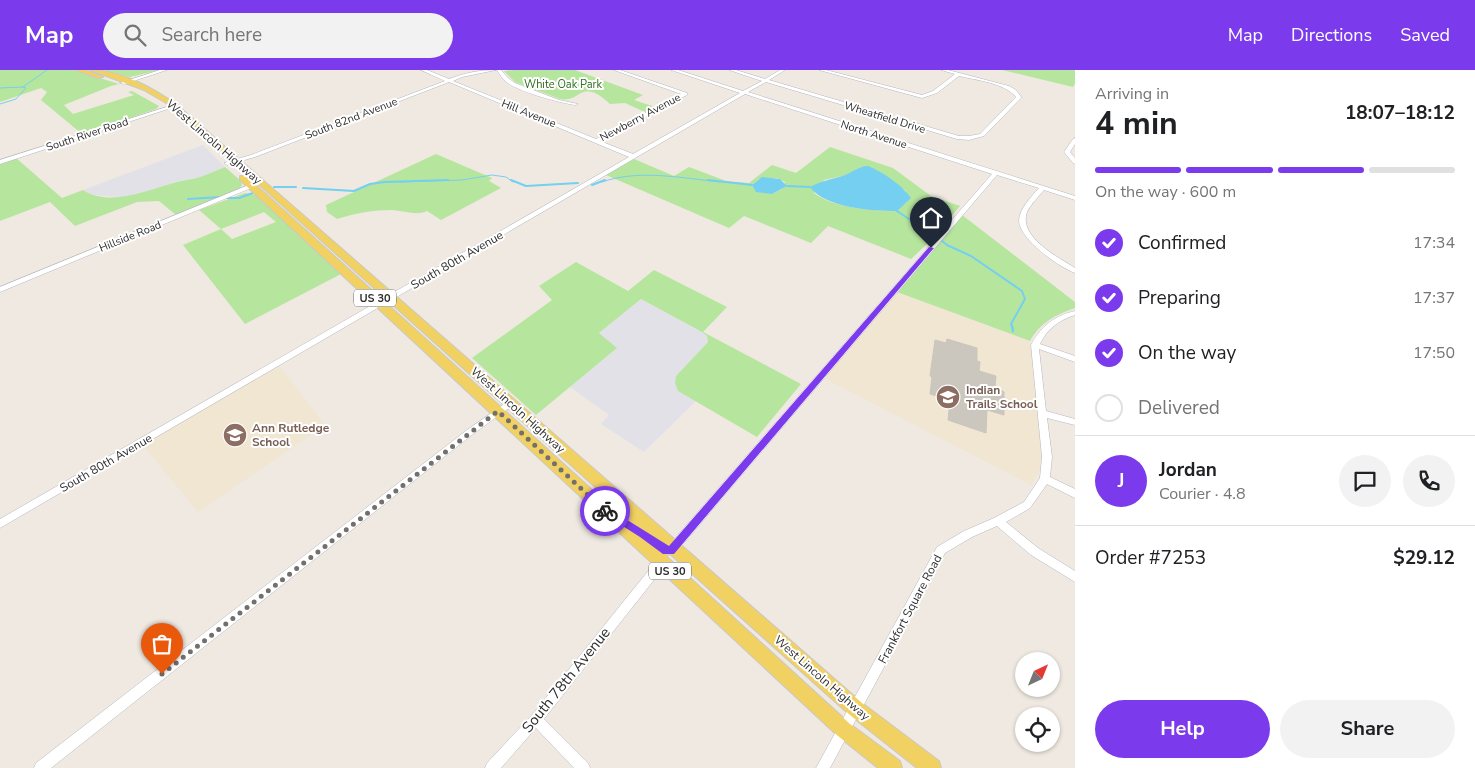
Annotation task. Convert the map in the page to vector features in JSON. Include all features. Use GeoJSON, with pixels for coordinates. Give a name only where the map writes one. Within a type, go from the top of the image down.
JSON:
{"type":"FeatureCollection","features":[{"type":"Feature","properties":{"kind":"main road","name":"West Lincoln Highway"},"geometry":{"type":"LineString","coordinates":[[78,70],[125,82],[166,109],[391,298],[504,407],[600,508],[844,730],[893,768]]}},
{"type":"Feature","properties":{"kind":"main road","name":"West Lincoln Highway"},"geometry":{"type":"LineString","coordinates":[[94,70],[155,93],[175,106],[231,162]]}},
{"type":"Feature","properties":{"kind":"main road","name":"West Lincoln Highway"},"geometry":{"type":"LineString","coordinates":[[256,184],[381,304],[674,547],[856,709],[932,768]]}},
{"type":"Feature","properties":{"kind":"main road"},"geometry":{"type":"LineString","coordinates":[[600,508],[643,534],[666,551],[671,551],[674,547]]}},
{"type":"Feature","properties":{"kind":"street"},"geometry":{"type":"LineString","coordinates":[[125,82],[165,70]]}},
{"type":"Feature","properties":{"kind":"street","name":"Hill Avenue"},"geometry":{"type":"LineString","coordinates":[[423,70],[635,157]]}},
{"type":"Feature","properties":{"kind":"street"},"geometry":{"type":"LineString","coordinates":[[448,80],[470,73],[494,70]]}},
{"type":"Feature","properties":{"kind":"street"},"geometry":{"type":"LineString","coordinates":[[499,70],[513,84],[558,101],[576,104]]}},
{"type":"Feature","properties":{"kind":"street","name":"Newberry Avenue"},"geometry":{"type":"LineString","coordinates":[[596,141],[685,94],[616,70]]}},
{"type":"Feature","properties":{"kind":"street","name":"North Avenue"},"geometry":{"type":"LineString","coordinates":[[673,70],[1075,198]]}},
{"type":"Feature","properties":{"kind":"street","name":"Wheatfield Drive"},"geometry":{"type":"LineString","coordinates":[[731,70],[959,138],[977,137],[986,132],[1019,98],[1014,90],[999,84],[958,74]]}},
{"type":"Feature","properties":{"kind":"street","name":"South 80th Avenue"},"geometry":{"type":"LineString","coordinates":[[0,524],[783,70]]}},
{"type":"Feature","properties":{"kind":"street"},"geometry":{"type":"LineString","coordinates":[[821,70],[922,97],[935,92],[958,74]]}},
{"type":"Feature","properties":{"kind":"street"},"geometry":{"type":"LineString","coordinates":[[944,70],[958,74]]}},
{"type":"Feature","properties":{"kind":"street","name":"South 82nd Avenue"},"geometry":{"type":"LineString","coordinates":[[253,156],[448,80]]}},
{"type":"Feature","properties":{"kind":"street","name":"South River Road"},"geometry":{"type":"LineString","coordinates":[[0,162],[175,106]]}},
{"type":"Feature","properties":{"kind":"street"},"geometry":{"type":"LineString","coordinates":[[1075,140],[1067,152],[1075,162]]}},
{"type":"Feature","properties":{"kind":"street"},"geometry":{"type":"LineString","coordinates":[[231,162],[253,156]]}},
{"type":"Feature","properties":{"kind":"street"},"geometry":{"type":"LineString","coordinates":[[674,547],[996,173]]}},
{"type":"Feature","properties":{"kind":"street","name":"Hillside Road"},"geometry":{"type":"LineString","coordinates":[[0,290],[256,184]]}},
{"type":"Feature","properties":{"kind":"street"},"geometry":{"type":"LineString","coordinates":[[1042,188],[1023,215],[1023,227],[1032,241],[1075,272]]}},
{"type":"Feature","properties":{"kind":"street"},"geometry":{"type":"LineString","coordinates":[[1075,313],[1050,324],[1035,345],[1047,457],[1045,479],[1075,494]]}},
{"type":"Feature","properties":{"kind":"street"},"geometry":{"type":"LineString","coordinates":[[1035,345],[1075,358]]}},
{"type":"Feature","properties":{"kind":"street"},"geometry":{"type":"LineString","coordinates":[[41,768],[504,407]]}},
{"type":"Feature","properties":{"kind":"street"},"geometry":{"type":"LineString","coordinates":[[1042,413],[1075,422]]}},
{"type":"Feature","properties":{"kind":"street","name":"Frankfort Square Road"},"geometry":{"type":"LineString","coordinates":[[823,768],[941,550],[968,534],[998,522],[1027,505],[1045,479]]}},
{"type":"Feature","properties":{"kind":"street"},"geometry":{"type":"LineString","coordinates":[[998,522],[1038,556],[1075,577]]}},
{"type":"Feature","properties":{"kind":"street"},"geometry":{"type":"LineString","coordinates":[[638,591],[661,563]]}},
{"type":"Feature","properties":{"kind":"street","name":"South 78th Avenue"},"geometry":{"type":"LineString","coordinates":[[492,768],[536,719],[638,591]]}},
{"type":"Feature","properties":{"kind":"street"},"geometry":{"type":"LineString","coordinates":[[536,719],[583,768]]}},
{"type":"Feature","properties":{"kind":"shaded area"},"geometry":{"type":"Polygon","coordinates":[[[203,145],[225,167],[200,177],[174,182],[145,194],[123,197],[104,196],[89,194],[83,190],[203,145]]]}},
{"type":"Feature","properties":{"kind":"shaded area","name":"Indian Trails School"},"geometry":{"type":"Polygon","coordinates":[[[896,292],[1030,341],[1042,451],[1040,470],[1031,485],[824,378],[896,292]]]}},
{"type":"Feature","properties":{"kind":"shaded area"},"geometry":{"type":"Polygon","coordinates":[[[641,299],[702,332],[707,336],[708,342],[676,376],[678,391],[696,401],[644,452],[601,424],[609,415],[570,387],[617,348],[598,334],[641,299]]]}},
{"type":"Feature","properties":{"kind":"shaded area","name":"Ann Rutledge School"},"geometry":{"type":"Polygon","coordinates":[[[279,365],[325,425],[198,512],[143,445],[279,365]]]}},
{"type":"Feature","properties":{"kind":"green space"},"geometry":{"type":"Polygon","coordinates":[[[0,70],[74,70],[119,84],[64,105],[73,114],[134,95],[128,92],[132,91],[159,106],[156,109],[82,134],[41,100],[47,92],[41,88],[0,102],[0,70]]]}},
{"type":"Feature","properties":{"kind":"green space"},"geometry":{"type":"Polygon","coordinates":[[[104,70],[160,70],[130,77],[104,70]]]}},
{"type":"Feature","properties":{"kind":"green space","name":"White Oak Park"},"geometry":{"type":"Polygon","coordinates":[[[575,70],[643,95],[634,100],[655,107],[645,112],[625,103],[610,104],[593,92],[587,91],[573,98],[560,99],[515,82],[504,71],[575,70]]]}},
{"type":"Feature","properties":{"kind":"green space"},"geometry":{"type":"Polygon","coordinates":[[[1002,70],[1075,70],[1075,84],[1073,87],[1002,70]]]}},
{"type":"Feature","properties":{"kind":"green space"},"geometry":{"type":"Polygon","coordinates":[[[830,147],[893,168],[931,196],[960,206],[935,236],[937,237],[911,259],[828,226],[811,243],[744,216],[729,228],[606,175],[634,159],[674,176],[689,167],[726,181],[749,183],[772,165],[796,173],[830,147]],[[861,167],[846,175],[824,180],[814,193],[842,205],[897,211],[906,191],[876,170],[861,167]],[[777,178],[759,179],[752,185],[772,194],[782,189],[785,182],[777,178]]]}},
{"type":"Feature","properties":{"kind":"green space"},"geometry":{"type":"Polygon","coordinates":[[[436,154],[492,178],[489,181],[501,188],[441,220],[427,211],[415,213],[392,210],[378,211],[337,219],[327,212],[326,205],[436,154]]]}},
{"type":"Feature","properties":{"kind":"green space"},"geometry":{"type":"Polygon","coordinates":[[[16,158],[62,198],[83,190],[93,195],[104,197],[128,196],[200,177],[225,167],[241,181],[242,185],[240,188],[176,215],[159,201],[137,202],[75,226],[50,202],[0,221],[0,163],[16,158]]]}},
{"type":"Feature","properties":{"kind":"green space"},"geometry":{"type":"Polygon","coordinates":[[[245,193],[256,195],[341,274],[245,324],[183,245],[221,229],[199,210],[245,193]],[[264,212],[221,229],[232,239],[276,222],[264,212]]]}},
{"type":"Feature","properties":{"kind":"green space"},"geometry":{"type":"Polygon","coordinates":[[[962,215],[1075,302],[1075,308],[1049,320],[1034,334],[1030,341],[897,292],[962,215]]]}},
{"type":"Feature","properties":{"kind":"green space"},"geometry":{"type":"Polygon","coordinates":[[[576,262],[628,291],[654,270],[727,307],[703,332],[801,384],[757,437],[678,391],[675,383],[676,376],[708,342],[707,336],[641,299],[599,333],[617,348],[536,415],[472,358],[552,300],[539,286],[576,262]]]}},
{"type":"Feature","properties":{"kind":"water"},"geometry":{"type":"Polygon","coordinates":[[[868,166],[892,179],[911,198],[897,211],[862,209],[826,200],[810,187],[862,167],[868,166]]]}},
{"type":"Feature","properties":{"kind":"water"},"geometry":{"type":"Polygon","coordinates":[[[762,177],[780,179],[787,186],[772,194],[756,192],[752,185],[762,177]]]}},
{"type":"Feature","properties":{"kind":"building","name":"Indian Trails School"},"geometry":{"type":"Polygon","coordinates":[[[947,339],[977,348],[977,361],[980,362],[979,371],[996,376],[995,386],[1004,392],[1004,415],[987,410],[986,433],[948,420],[950,400],[930,394],[932,377],[930,376],[935,340],[946,343],[947,339]]]}},
{"type":"Feature","properties":{"kind":"waterway"},"geometry":{"type":"LineString","coordinates":[[23,87],[47,70]]}},
{"type":"Feature","properties":{"kind":"waterway"},"geometry":{"type":"LineString","coordinates":[[0,88],[23,87]]}},
{"type":"Feature","properties":{"kind":"waterway"},"geometry":{"type":"LineString","coordinates":[[0,104],[16,99],[26,88],[23,87]]}},
{"type":"Feature","properties":{"kind":"waterway"},"geometry":{"type":"LineString","coordinates":[[400,182],[462,180],[492,175],[506,177],[513,182]]}},
{"type":"Feature","properties":{"kind":"waterway"},"geometry":{"type":"LineString","coordinates":[[602,182],[616,178],[645,175],[720,182]]}},
{"type":"Feature","properties":{"kind":"waterway"},"geometry":{"type":"LineString","coordinates":[[303,188],[354,191],[370,184],[384,182],[448,180]]}},
{"type":"Feature","properties":{"kind":"waterway"},"geometry":{"type":"LineString","coordinates":[[511,180],[526,186],[578,183]]}},
{"type":"Feature","properties":{"kind":"waterway"},"geometry":{"type":"LineString","coordinates":[[592,185],[605,180]]}},
{"type":"Feature","properties":{"kind":"waterway"},"geometry":{"type":"LineString","coordinates":[[708,180],[752,185]]}},
{"type":"Feature","properties":{"kind":"waterway"},"geometry":{"type":"LineString","coordinates":[[787,186],[810,187]]}},
{"type":"Feature","properties":{"kind":"waterway"},"geometry":{"type":"LineString","coordinates":[[274,187],[296,187]]}},
{"type":"Feature","properties":{"kind":"waterway"},"geometry":{"type":"LineString","coordinates":[[227,198],[239,198],[253,193]]}},
{"type":"Feature","properties":{"kind":"waterway"},"geometry":{"type":"LineString","coordinates":[[188,199],[221,197]]}},
{"type":"Feature","properties":{"kind":"waterway"},"geometry":{"type":"LineString","coordinates":[[897,211],[939,239]]}},
{"type":"Feature","properties":{"kind":"waterway"},"geometry":{"type":"LineString","coordinates":[[941,240],[947,245],[971,256],[1022,291],[1025,299],[1011,324],[1012,327]]}},
{"type":"Feature","properties":{"kind":"waterway"},"geometry":{"type":"LineString","coordinates":[[1012,326],[1013,331]]}},
{"type":"Feature","properties":{"kind":"way so far"},"geometry":{"type":"LineString","coordinates":[[162,674],[498,411],[605,511]]}},
{"type":"Feature","properties":{"kind":"place","name":"Indian Trails School"},"geometry":{"type":"Point","coordinates":[948,397]}},
{"type":"Feature","properties":{"kind":"place","name":"Ann Rutledge School"},"geometry":{"type":"Point","coordinates":[235,435]}},
{"type":"Feature","properties":{"kind":"route"},"geometry":{"type":"LineString","coordinates":[[605,511],[643,534],[666,551],[671,551],[931,248]]}}]}
